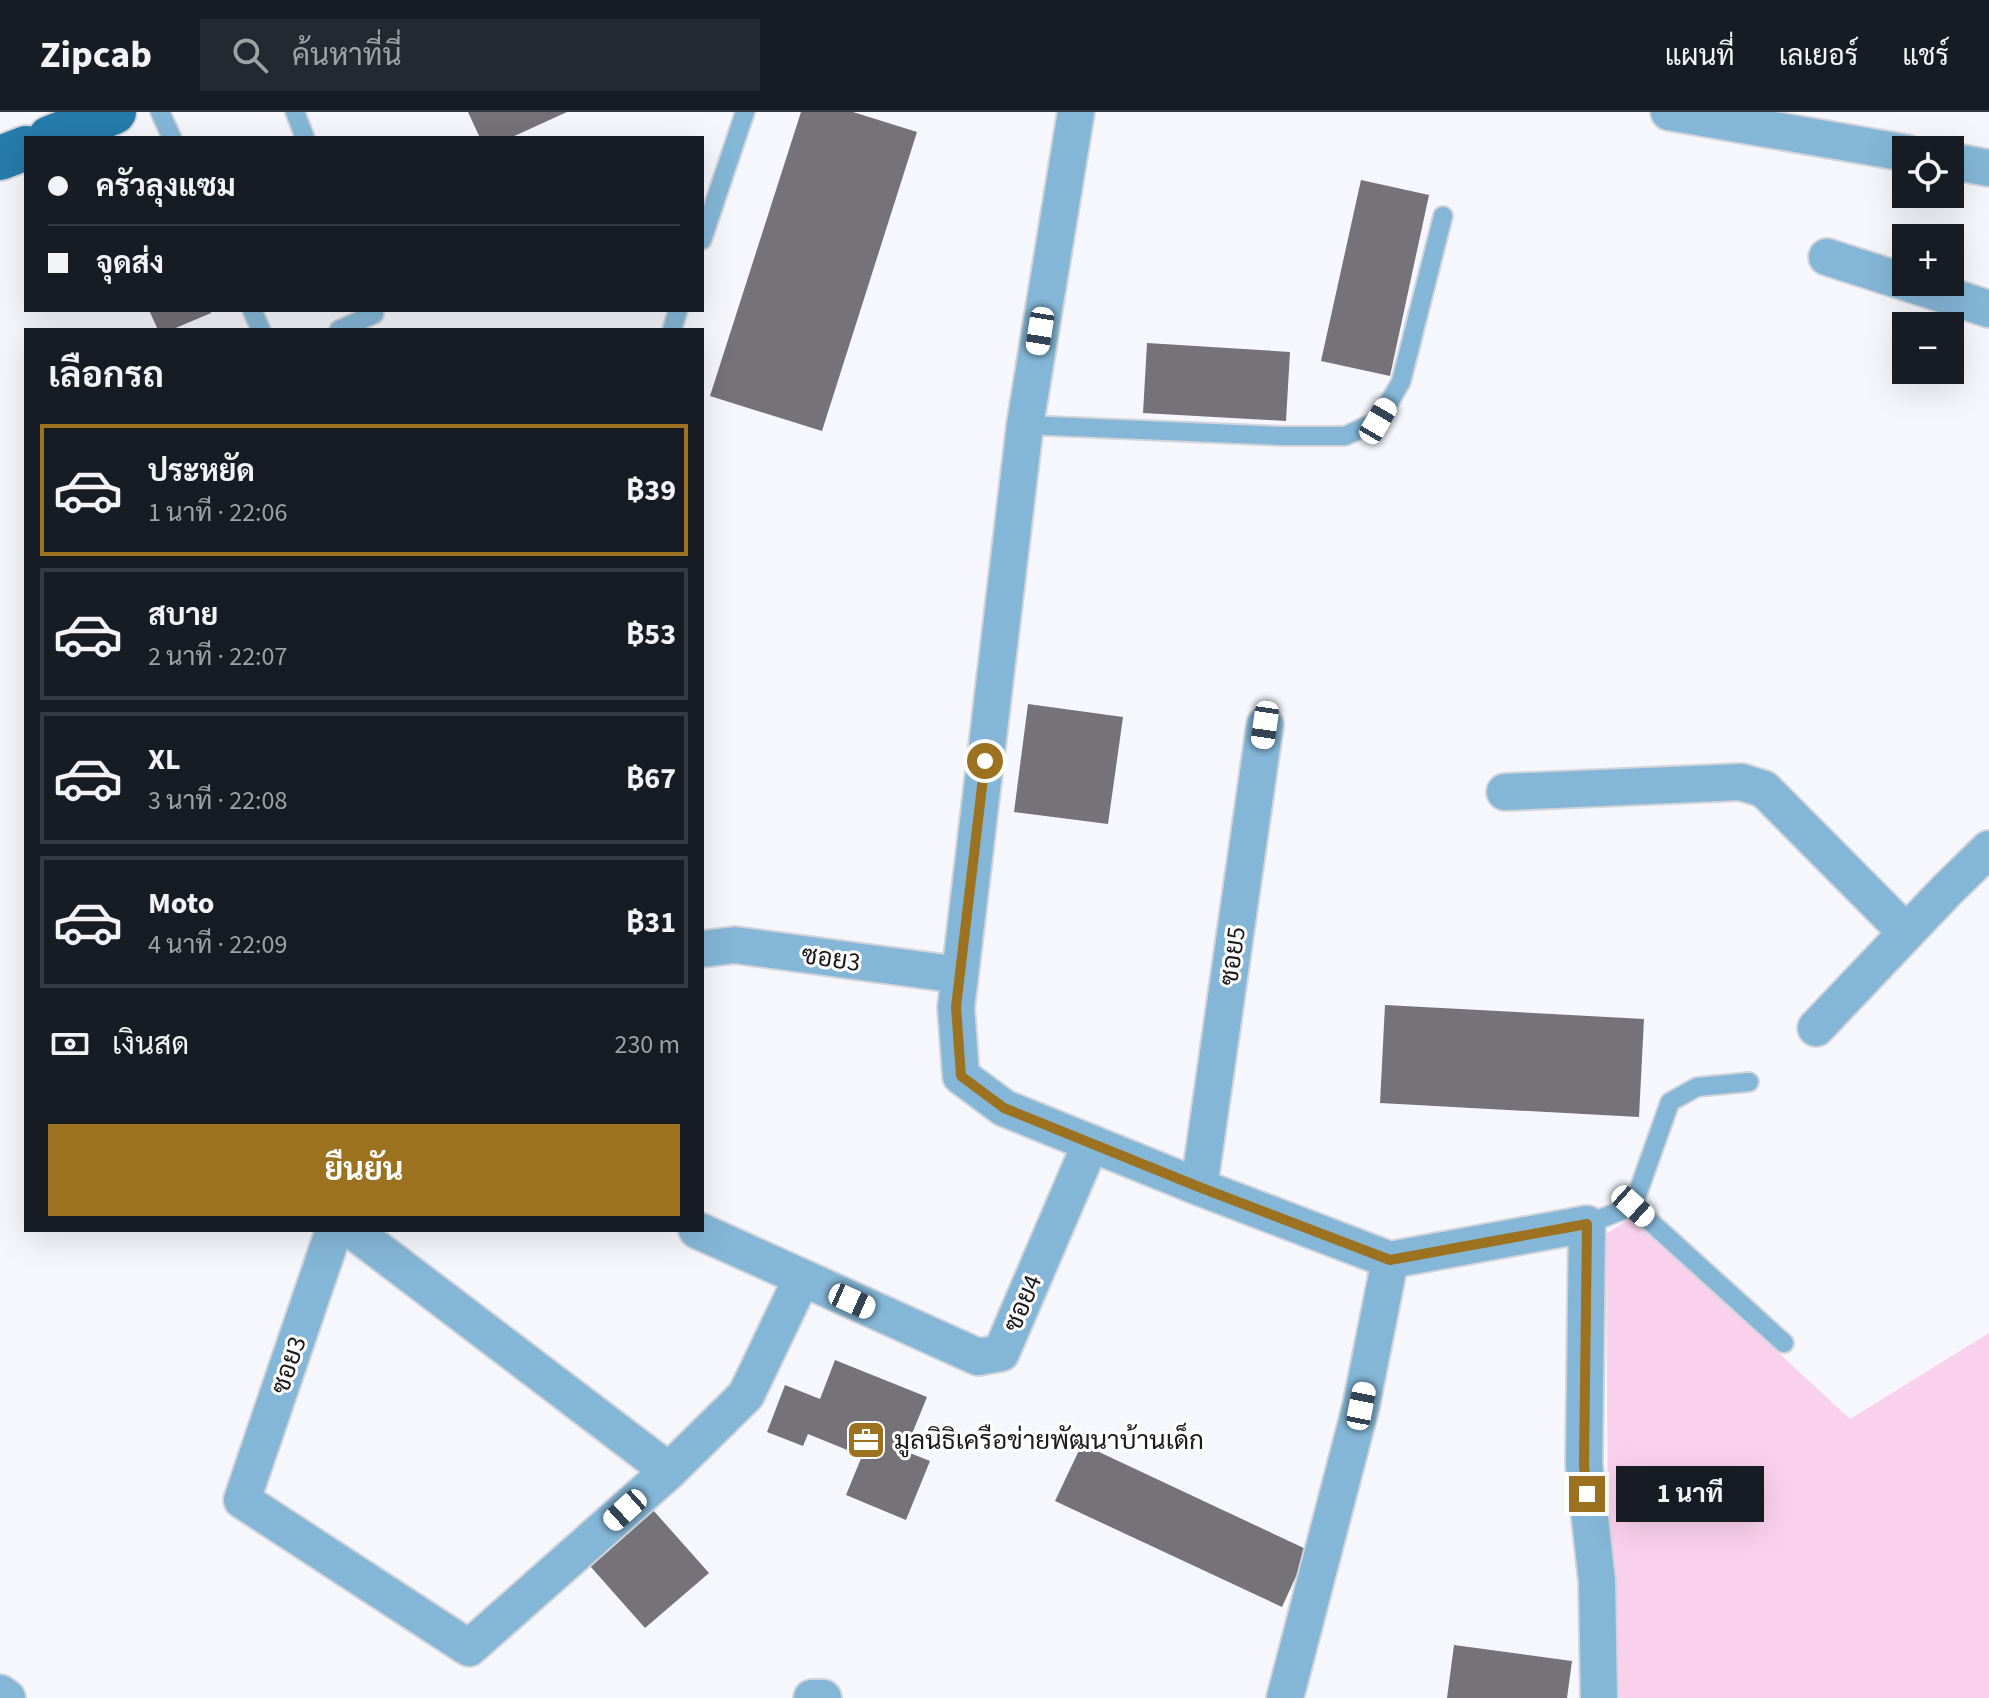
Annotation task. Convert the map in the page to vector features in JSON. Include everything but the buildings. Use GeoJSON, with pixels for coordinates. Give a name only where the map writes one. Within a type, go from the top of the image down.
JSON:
{"type":"FeatureCollection","features":[{"type":"Feature","properties":{"kind":"main road"},"geometry":{"type":"LineString","coordinates":[[55,136],[114,112]]}},
{"type":"Feature","properties":{"kind":"main road"},"geometry":{"type":"LineString","coordinates":[[0,158],[24,149]]}},
{"type":"Feature","properties":{"kind":"street"},"geometry":{"type":"LineString","coordinates":[[1076,112],[1025,425],[956,1007],[961,1076],[1004,1108],[1390,1260],[1587,1224],[1584,1465],[1597,1581],[1599,1698]]}},
{"type":"Feature","properties":{"kind":"street"},"geometry":{"type":"LineString","coordinates":[[1669,112],[1892,151]]}},
{"type":"Feature","properties":{"kind":"street"},"geometry":{"type":"LineString","coordinates":[[1964,164],[1989,168]]}},
{"type":"Feature","properties":{"kind":"street"},"geometry":{"type":"LineString","coordinates":[[1827,257],[1989,309]]}},
{"type":"Feature","properties":{"kind":"street","name":"ซอย5"},"geometry":{"type":"LineString","coordinates":[[1199,1187],[1265,725]]}},
{"type":"Feature","properties":{"kind":"street"},"geometry":{"type":"LineString","coordinates":[[1505,792],[1741,782],[1764,789],[1906,932]]}},
{"type":"Feature","properties":{"kind":"street"},"geometry":{"type":"LineString","coordinates":[[1816,1028],[1989,849]]}},
{"type":"Feature","properties":{"kind":"street","name":"ซอย3"},"geometry":{"type":"LineString","coordinates":[[704,949],[735,945],[960,975]]}},
{"type":"Feature","properties":{"kind":"street","name":"ซอย4"},"geometry":{"type":"LineString","coordinates":[[802,1278],[978,1357],[1001,1353],[1091,1143]]}},
{"type":"Feature","properties":{"kind":"street","name":"ซอย3"},"geometry":{"type":"LineString","coordinates":[[333,1232],[242,1500],[469,1648],[669,1471]]}},
{"type":"Feature","properties":{"kind":"street"},"geometry":{"type":"LineString","coordinates":[[355,1232],[669,1471],[746,1395],[802,1278],[701,1232]]}},
{"type":"Feature","properties":{"kind":"street"},"geometry":{"type":"LineString","coordinates":[[1285,1698],[1361,1406],[1390,1260]]}},
{"type":"Feature","properties":{"kind":"street"},"geometry":{"type":"LineString","coordinates":[[0,1693],[7,1698]]}},
{"type":"Feature","properties":{"kind":"street"},"geometry":{"type":"LineString","coordinates":[[812,1698],[823,1698]]}},
{"type":"Feature","properties":{"kind":"lane"},"geometry":{"type":"LineString","coordinates":[[160,112],[171,136]]}},
{"type":"Feature","properties":{"kind":"lane"},"geometry":{"type":"LineString","coordinates":[[295,112],[304,136]]}},
{"type":"Feature","properties":{"kind":"lane"},"geometry":{"type":"LineString","coordinates":[[704,234],[745,112]]}},
{"type":"Feature","properties":{"kind":"lane"},"geometry":{"type":"LineString","coordinates":[[1025,425],[1345,436],[1378,421],[1401,382],[1443,216]]}},
{"type":"Feature","properties":{"kind":"lane"},"geometry":{"type":"LineString","coordinates":[[343,328],[374,312]]}},
{"type":"Feature","properties":{"kind":"lane"},"geometry":{"type":"LineString","coordinates":[[1587,1224],[1633,1206],[1670,1102],[1697,1087],[1749,1082]]}},
{"type":"Feature","properties":{"kind":"lane"},"geometry":{"type":"LineString","coordinates":[[1633,1206],[1784,1343]]}},
{"type":"Feature","properties":{"kind":"shaded area"},"geometry":{"type":"Polygon","coordinates":[[[1632,1217],[1850,1419],[1989,1333],[1989,1698],[1609,1698],[1606,1234],[1632,1217]]]}},
{"type":"Feature","properties":{"kind":"place","name":"มูลนิธิเครือข่ายพัฒนาบ้านเด็ก"},"geometry":{"type":"Point","coordinates":[866,1440]}},
{"type":"Feature","properties":{"kind":"route"},"geometry":{"type":"LineString","coordinates":[[985,761],[956,1007],[961,1076],[1004,1108],[1390,1260],[1587,1224],[1584,1465],[1587,1494]]}}]}
